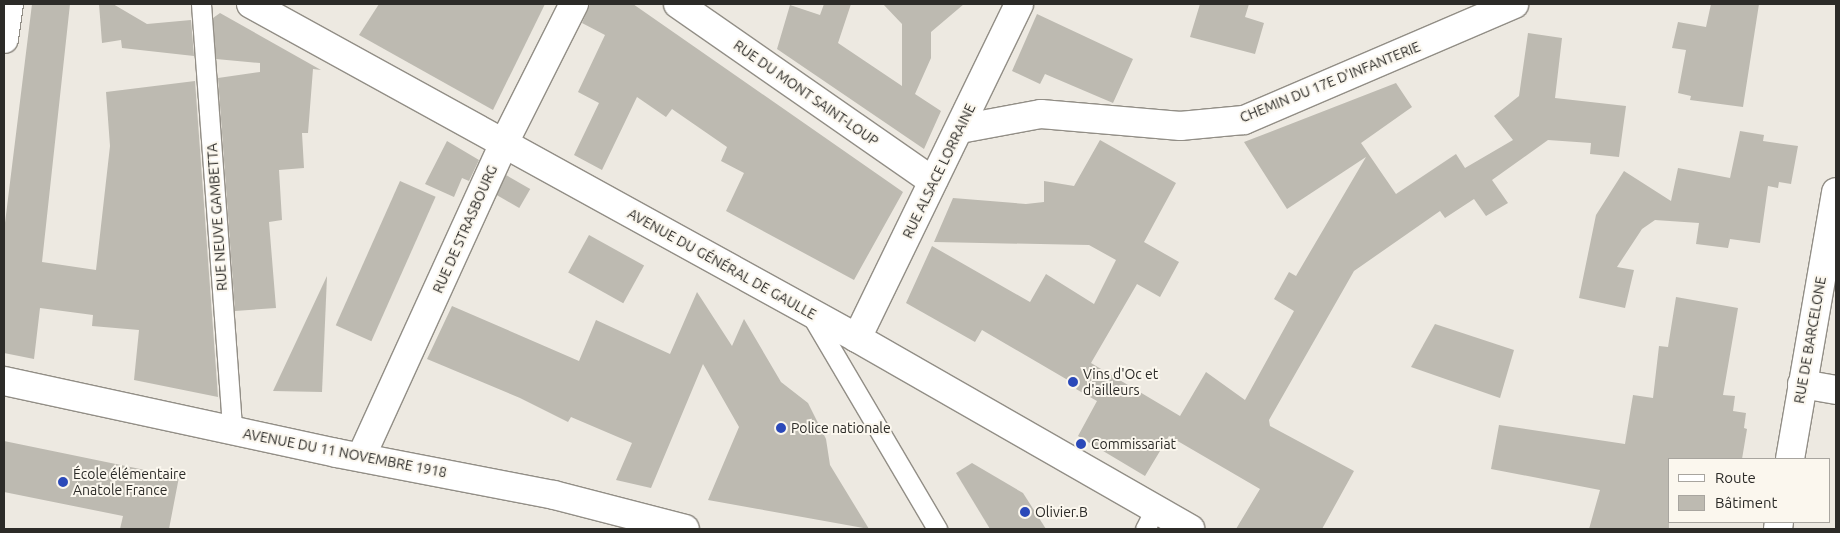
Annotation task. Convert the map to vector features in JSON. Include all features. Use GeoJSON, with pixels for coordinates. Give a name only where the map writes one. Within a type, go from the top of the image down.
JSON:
{"type":"FeatureCollection","features":[{"type":"Feature","properties":{"kind":"street"},"geometry":{"type":"LineString","coordinates":[[4,39],[9,4]]}},
{"type":"Feature","properties":{"kind":"street","name":"AVENUE DU GÉNÉRAL DE GAULLE"},"geometry":{"type":"LineString","coordinates":[[251,4],[857,338],[1150,519],[1190,529]]}},
{"type":"Feature","properties":{"kind":"street","name":"RUE DE STRASBOURG"},"geometry":{"type":"LineString","coordinates":[[361,457],[504,143],[574,4]]}},
{"type":"Feature","properties":{"kind":"street","name":"RUE DU MONT SAINT-LOUP"},"geometry":{"type":"LineString","coordinates":[[678,4],[933,182]]}},
{"type":"Feature","properties":{"kind":"street","name":"RUE ALSACE LORRAINE"},"geometry":{"type":"LineString","coordinates":[[857,338],[960,130],[1019,4]]}},
{"type":"Feature","properties":{"kind":"street","name":"CHEMIN DU 17E D'INFANTERIE"},"geometry":{"type":"LineString","coordinates":[[960,130],[1041,114],[1180,126],[1244,120],[1514,4]]}},
{"type":"Feature","properties":{"kind":"street","name":"RUE DE BARCELONE"},"geometry":{"type":"LineString","coordinates":[[1790,458],[1836,192]]}},
{"type":"Feature","properties":{"kind":"street","name":"AVENUE DU 11 NOVEMBRE 1918"},"geometry":{"type":"LineString","coordinates":[[4,381],[232,431],[554,495],[685,529]]}},
{"type":"Feature","properties":{"kind":"street"},"geometry":{"type":"LineString","coordinates":[[1802,384],[1836,390]]}},
{"type":"Feature","properties":{"kind":"lane","name":"RUE NEUVE GAMBETTA"},"geometry":{"type":"LineString","coordinates":[[202,4],[232,431]]}},
{"type":"Feature","properties":{"kind":"lane"},"geometry":{"type":"LineString","coordinates":[[810,312],[937,529]]}},
{"type":"Feature","properties":{"kind":"building"},"geometry":{"type":"Polygon","coordinates":[[[32,4],[70,4],[42,262],[96,270],[110,146],[106,92],[195,81],[218,397],[134,380],[139,330],[92,326],[93,315],[40,308],[34,359],[4,353],[4,231],[32,4]]]}},
{"type":"Feature","properties":{"kind":"building"},"geometry":{"type":"Polygon","coordinates":[[[99,4],[113,4],[147,24],[191,20],[194,56],[122,48],[121,40],[102,43],[99,4]]]}},
{"type":"Feature","properties":{"kind":"building"},"geometry":{"type":"Polygon","coordinates":[[[379,4],[545,4],[493,110],[359,35],[379,4]]]}},
{"type":"Feature","properties":{"kind":"building"},"geometry":{"type":"Polygon","coordinates":[[[590,4],[633,4],[903,192],[854,280],[726,211],[744,173],[721,161],[727,147],[672,109],[666,117],[637,97],[602,170],[574,155],[599,103],[578,92],[605,35],[582,23],[590,4]]]}},
{"type":"Feature","properties":{"kind":"building"},"geometry":{"type":"Polygon","coordinates":[[[824,4],[851,4],[838,43],[902,86],[902,24],[883,4],[964,4],[931,32],[931,58],[915,94],[941,111],[924,149],[777,49],[790,5],[820,15],[824,4]]]}},
{"type":"Feature","properties":{"kind":"building"},"geometry":{"type":"Polygon","coordinates":[[[1200,4],[1249,4],[1245,17],[1264,23],[1255,54],[1190,37],[1200,4]]]}},
{"type":"Feature","properties":{"kind":"building"},"geometry":{"type":"Polygon","coordinates":[[[1711,4],[1759,4],[1743,107],[1690,100],[1691,96],[1678,93],[1686,50],[1672,48],[1678,22],[1706,27],[1711,4]]]}},
{"type":"Feature","properties":{"kind":"building"},"geometry":{"type":"Polygon","coordinates":[[[220,13],[321,70],[313,69],[308,133],[302,133],[304,168],[279,170],[282,220],[269,222],[276,308],[235,311],[218,78],[260,72],[260,63],[216,59],[213,18],[220,13]]]}},
{"type":"Feature","properties":{"kind":"building"},"geometry":{"type":"Polygon","coordinates":[[[1037,14],[1133,59],[1113,103],[1045,74],[1040,84],[1012,71],[1037,14]]]}},
{"type":"Feature","properties":{"kind":"building"},"geometry":{"type":"Polygon","coordinates":[[[1528,33],[1562,38],[1555,98],[1626,106],[1619,157],[1590,154],[1591,143],[1548,140],[1492,180],[1508,203],[1486,216],[1474,199],[1445,218],[1440,211],[1354,271],[1269,420],[1270,426],[1354,471],[1322,529],[1236,529],[1260,489],[1169,436],[1145,476],[1078,436],[1097,401],[1076,389],[1078,386],[982,330],[975,342],[906,303],[932,246],[1030,302],[1046,274],[1094,304],[1116,260],[1089,245],[934,242],[953,198],[1026,204],[1044,202],[1044,181],[1074,186],[1100,140],[1176,183],[1144,242],[1179,262],[1160,297],[1137,284],[1091,363],[1180,416],[1206,372],[1245,400],[1294,311],[1274,299],[1289,272],[1296,276],[1366,157],[1287,209],[1244,142],[1396,83],[1412,107],[1361,143],[1396,194],[1456,154],[1465,168],[1513,140],[1494,116],[1519,96],[1528,33]]]}},
{"type":"Feature","properties":{"kind":"building"},"geometry":{"type":"Polygon","coordinates":[[[1740,131],[1764,135],[1763,141],[1798,146],[1791,184],[1779,182],[1778,188],[1768,186],[1760,243],[1730,239],[1728,248],[1696,244],[1699,223],[1655,220],[1642,229],[1617,267],[1634,270],[1625,308],[1579,298],[1596,215],[1624,171],[1671,201],[1678,168],[1730,178],[1740,131]]]}},
{"type":"Feature","properties":{"kind":"building"},"geometry":{"type":"Polygon","coordinates":[[[447,141],[479,160],[469,181],[462,178],[454,197],[425,184],[447,141]]]}},
{"type":"Feature","properties":{"kind":"building"},"geometry":{"type":"Polygon","coordinates":[[[506,175],[530,189],[519,208],[495,194],[506,175]]]}},
{"type":"Feature","properties":{"kind":"building"},"geometry":{"type":"Polygon","coordinates":[[[400,181],[436,197],[371,341],[336,325],[400,181]]]}},
{"type":"Feature","properties":{"kind":"building"},"geometry":{"type":"Polygon","coordinates":[[[589,235],[644,266],[623,303],[568,273],[589,235]]]}},
{"type":"Feature","properties":{"kind":"building"},"geometry":{"type":"Polygon","coordinates":[[[327,276],[322,392],[273,391],[327,276]]]}},
{"type":"Feature","properties":{"kind":"building"},"geometry":{"type":"Polygon","coordinates":[[[697,292],[732,346],[744,319],[781,382],[808,403],[826,439],[830,465],[869,529],[708,500],[739,427],[703,364],[651,488],[616,480],[632,443],[571,417],[568,422],[520,398],[427,359],[452,306],[579,361],[596,320],[670,354],[697,292]]]}},
{"type":"Feature","properties":{"kind":"building"},"geometry":{"type":"Polygon","coordinates":[[[1676,297],[1738,308],[1723,395],[1735,396],[1733,411],[1746,413],[1744,428],[1747,429],[1742,458],[1668,458],[1669,529],[1589,529],[1600,490],[1491,469],[1499,425],[1625,444],[1633,395],[1653,398],[1659,346],[1668,347],[1676,297]]]}},
{"type":"Feature","properties":{"kind":"building"},"geometry":{"type":"Polygon","coordinates":[[[1435,324],[1514,350],[1500,398],[1411,367],[1435,324]]]}},
{"type":"Feature","properties":{"kind":"building"},"geometry":{"type":"Polygon","coordinates":[[[4,441],[179,477],[169,529],[120,529],[123,516],[4,492],[4,441]]]}},
{"type":"Feature","properties":{"kind":"building"},"geometry":{"type":"Polygon","coordinates":[[[972,463],[1023,493],[1046,529],[990,529],[956,473],[972,463]]]}},
{"type":"Feature","properties":{"kind":"place","name":"Vins d'Oc et d'ailleurs"},"geometry":{"type":"Point","coordinates":[1073,382]}},
{"type":"Feature","properties":{"kind":"place","name":"Police nationale"},"geometry":{"type":"Point","coordinates":[781,428]}},
{"type":"Feature","properties":{"kind":"place","name":"Commissariat"},"geometry":{"type":"Point","coordinates":[1081,444]}},
{"type":"Feature","properties":{"kind":"place","name":"École élémentaire Anatole France"},"geometry":{"type":"Point","coordinates":[63,482]}},
{"type":"Feature","properties":{"kind":"place","name":"Olivier.B"},"geometry":{"type":"Point","coordinates":[1025,512]}}]}
